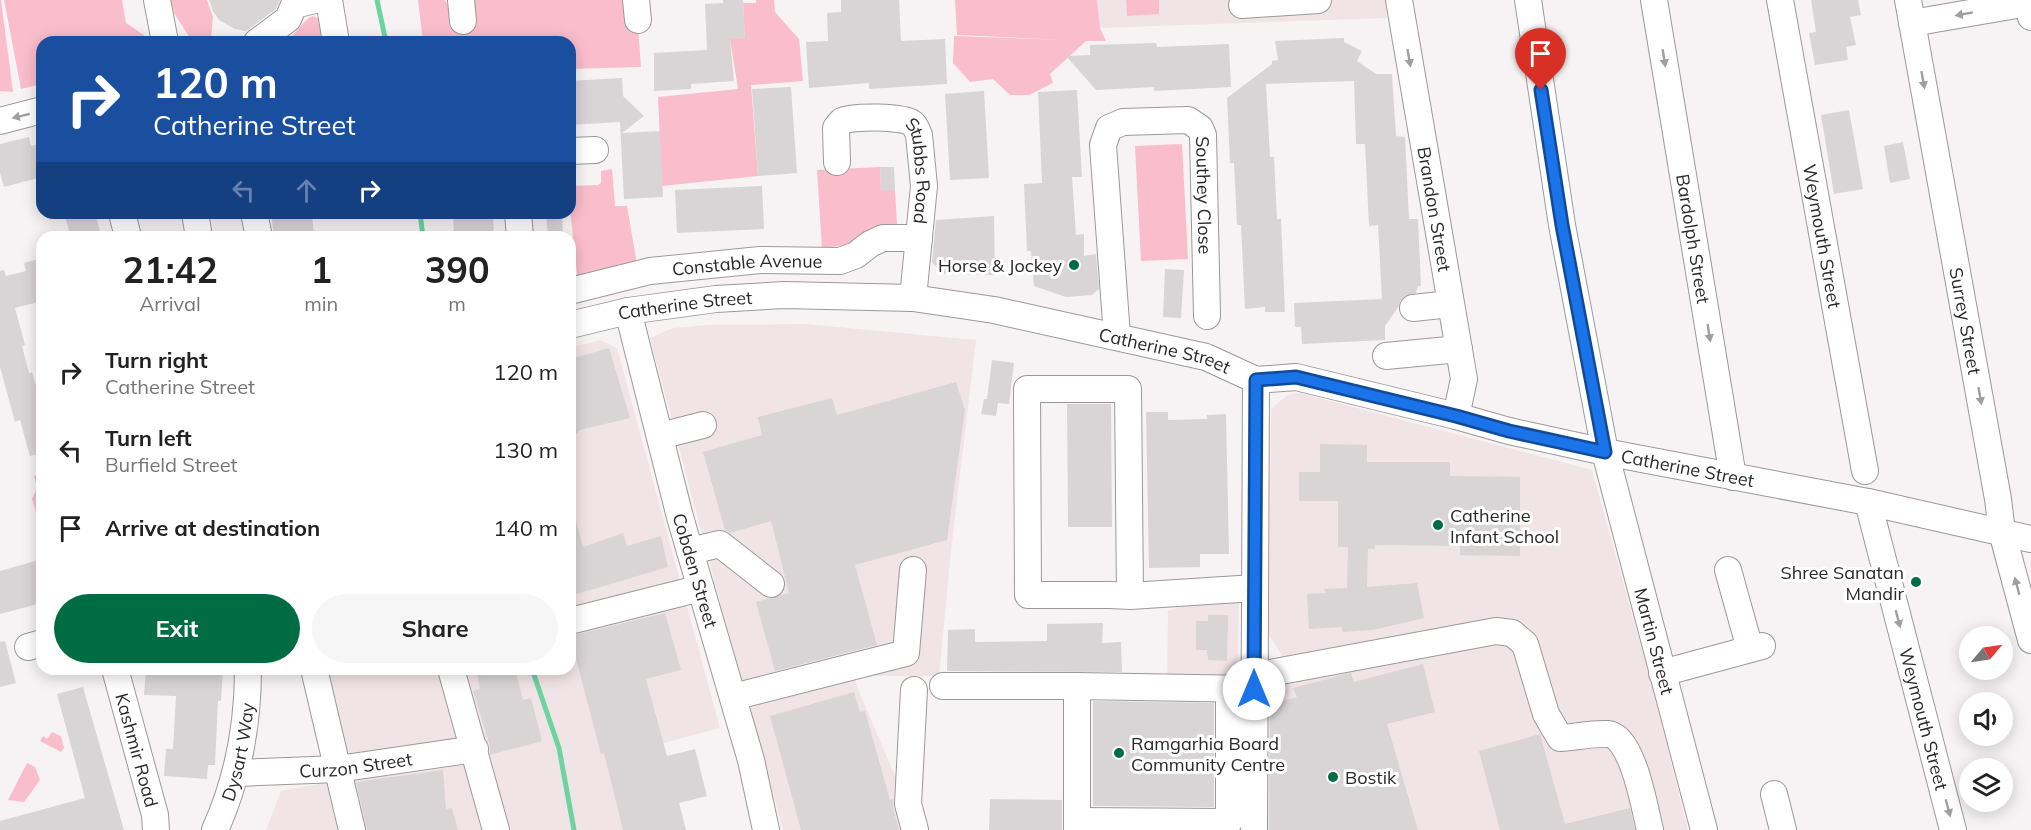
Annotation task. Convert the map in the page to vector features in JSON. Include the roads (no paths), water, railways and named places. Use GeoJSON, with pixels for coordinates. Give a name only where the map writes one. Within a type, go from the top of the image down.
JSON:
{"type":"FeatureCollection","features":[{"type":"Feature","properties":{"kind":"street"},"geometry":{"type":"LineString","coordinates":[[157,0],[164,36]]}},
{"type":"Feature","properties":{"kind":"street"},"geometry":{"type":"LineString","coordinates":[[329,0],[335,36]]}},
{"type":"Feature","properties":{"kind":"street"},"geometry":{"type":"LineString","coordinates":[[1242,5],[1318,0]]}},
{"type":"Feature","properties":{"kind":"street","name":"Brandon Street"},"geometry":{"type":"LineString","coordinates":[[1399,0],[1464,379],[1456,416]]}},
{"type":"Feature","properties":{"kind":"street","name":"Martin Street"},"geometry":{"type":"LineString","coordinates":[[1528,0],[1562,225],[1605,452],[1704,830]]}},
{"type":"Feature","properties":{"kind":"street","name":"Bardolph Street"},"geometry":{"type":"LineString","coordinates":[[1654,0],[1733,477]]}},
{"type":"Feature","properties":{"kind":"street","name":"Weymouth Street"},"geometry":{"type":"LineString","coordinates":[[1780,0],[1864,471]]}},
{"type":"Feature","properties":{"kind":"street"},"geometry":{"type":"LineString","coordinates":[[265,36],[288,19],[301,2]]}},
{"type":"Feature","properties":{"kind":"street"},"geometry":{"type":"LineString","coordinates":[[1910,11],[2028,3],[2031,17]]}},
{"type":"Feature","properties":{"kind":"street","name":"Surrey Street"},"geometry":{"type":"LineString","coordinates":[[1910,11],[2002,532],[2031,640]]}},
{"type":"Feature","properties":{"kind":"street"},"geometry":{"type":"LineString","coordinates":[[0,122],[36,113]]}},
{"type":"Feature","properties":{"kind":"street","name":"Stubbs Road"},"geometry":{"type":"LineString","coordinates":[[837,162],[836,128],[842,121],[898,118],[912,123],[919,135],[924,186],[913,298]]}},
{"type":"Feature","properties":{"kind":"street","name":"Southey Close"},"geometry":{"type":"LineString","coordinates":[[1117,336],[1103,145],[1109,128],[1124,122],[1188,120],[1200,128],[1203,135],[1207,316]]}},
{"type":"Feature","properties":{"kind":"street","name":"Constable Avenue"},"geometry":{"type":"LineString","coordinates":[[576,290],[650,271],[760,260],[840,261],[856,255],[870,244],[883,238],[919,238]]}},
{"type":"Feature","properties":{"kind":"street","name":"Catherine Street"},"geometry":{"type":"LineString","coordinates":[[576,324],[628,311],[716,299],[784,295],[913,298],[994,310],[1206,357],[1256,380],[1296,377],[1509,431],[1605,452],[1868,502],[2031,538]]}},
{"type":"Feature","properties":{"kind":"street"},"geometry":{"type":"LineString","coordinates":[[1413,308],[1450,304]]}},
{"type":"Feature","properties":{"kind":"street","name":"Cobden Street"},"geometry":{"type":"LineString","coordinates":[[628,311],[700,588],[751,760],[766,830]]}},
{"type":"Feature","properties":{"kind":"street"},"geometry":{"type":"LineString","coordinates":[[1386,356],[1459,349]]}},
{"type":"Feature","properties":{"kind":"street"},"geometry":{"type":"LineString","coordinates":[[1254,830],[1256,380]]}},
{"type":"Feature","properties":{"kind":"street"},"geometry":{"type":"LineString","coordinates":[[1130,596],[1128,389],[1027,389],[1028,595],[1110,594],[1130,596],[1255,588]]}},
{"type":"Feature","properties":{"kind":"street"},"geometry":{"type":"LineString","coordinates":[[660,436],[703,425]]}},
{"type":"Feature","properties":{"kind":"street","name":"Weymouth Street"},"geometry":{"type":"LineString","coordinates":[[1868,502],[1953,830]]}},
{"type":"Feature","properties":{"kind":"street"},"geometry":{"type":"LineString","coordinates":[[690,551],[720,544],[771,584]]}},
{"type":"Feature","properties":{"kind":"street"},"geometry":{"type":"LineString","coordinates":[[733,698],[906,653],[913,570]]}},
{"type":"Feature","properties":{"kind":"street"},"geometry":{"type":"LineString","coordinates":[[1662,673],[1756,648],[1728,570]]}},
{"type":"Feature","properties":{"kind":"street"},"geometry":{"type":"LineString","coordinates":[[576,619],[700,588]]}},
{"type":"Feature","properties":{"kind":"street"},"geometry":{"type":"LineString","coordinates":[[943,686],[1254,683],[1496,631],[1512,633],[1525,644],[1546,714],[1560,738],[1610,734],[1622,741],[1634,766],[1650,830]]}},
{"type":"Feature","properties":{"kind":"street","name":"Kashmir Road"},"geometry":{"type":"LineString","coordinates":[[118,675],[155,815],[156,830]]}},
{"type":"Feature","properties":{"kind":"street","name":"Dysart Way"},"geometry":{"type":"LineString","coordinates":[[214,830],[236,773],[244,733],[248,675]]}},
{"type":"Feature","properties":{"kind":"street"},"geometry":{"type":"LineString","coordinates":[[315,675],[352,830]]}},
{"type":"Feature","properties":{"kind":"street"},"geometry":{"type":"LineString","coordinates":[[453,675],[496,830]]}},
{"type":"Feature","properties":{"kind":"street"},"geometry":{"type":"LineString","coordinates":[[1077,686],[1077,825],[1229,822],[1229,702]]}},
{"type":"Feature","properties":{"kind":"street"},"geometry":{"type":"LineString","coordinates":[[914,690],[908,804],[915,830]]}},
{"type":"Feature","properties":{"kind":"street","name":"Curzon Street"},"geometry":{"type":"LineString","coordinates":[[236,773],[338,769],[475,749]]}},
{"type":"Feature","properties":{"kind":"street"},"geometry":{"type":"LineString","coordinates":[[1774,794],[1783,830]]}},
{"type":"Feature","properties":{"kind":"waterway"},"geometry":{"type":"LineString","coordinates":[[377,0],[385,36]]}},
{"type":"Feature","properties":{"kind":"waterway"},"geometry":{"type":"LineString","coordinates":[[421,219],[422,231]]}},
{"type":"Feature","properties":{"kind":"waterway"},"geometry":{"type":"LineString","coordinates":[[534,675],[559,748],[574,830]]}},
{"type":"Feature","properties":{"kind":"place","name":"Horse & Jockey"},"geometry":{"type":"Point","coordinates":[1074,265]}},
{"type":"Feature","properties":{"kind":"place","name":"Catherine Infant School"},"geometry":{"type":"Point","coordinates":[1438,525]}},
{"type":"Feature","properties":{"kind":"place","name":"Shree Sanatan Mandir"},"geometry":{"type":"Point","coordinates":[1916,582]}},
{"type":"Feature","properties":{"kind":"place","name":"Ramgarhia Board Community Centre"},"geometry":{"type":"Point","coordinates":[1119,753]}},
{"type":"Feature","properties":{"kind":"place","name":"Bostik"},"geometry":{"type":"Point","coordinates":[1333,777]}}]}
